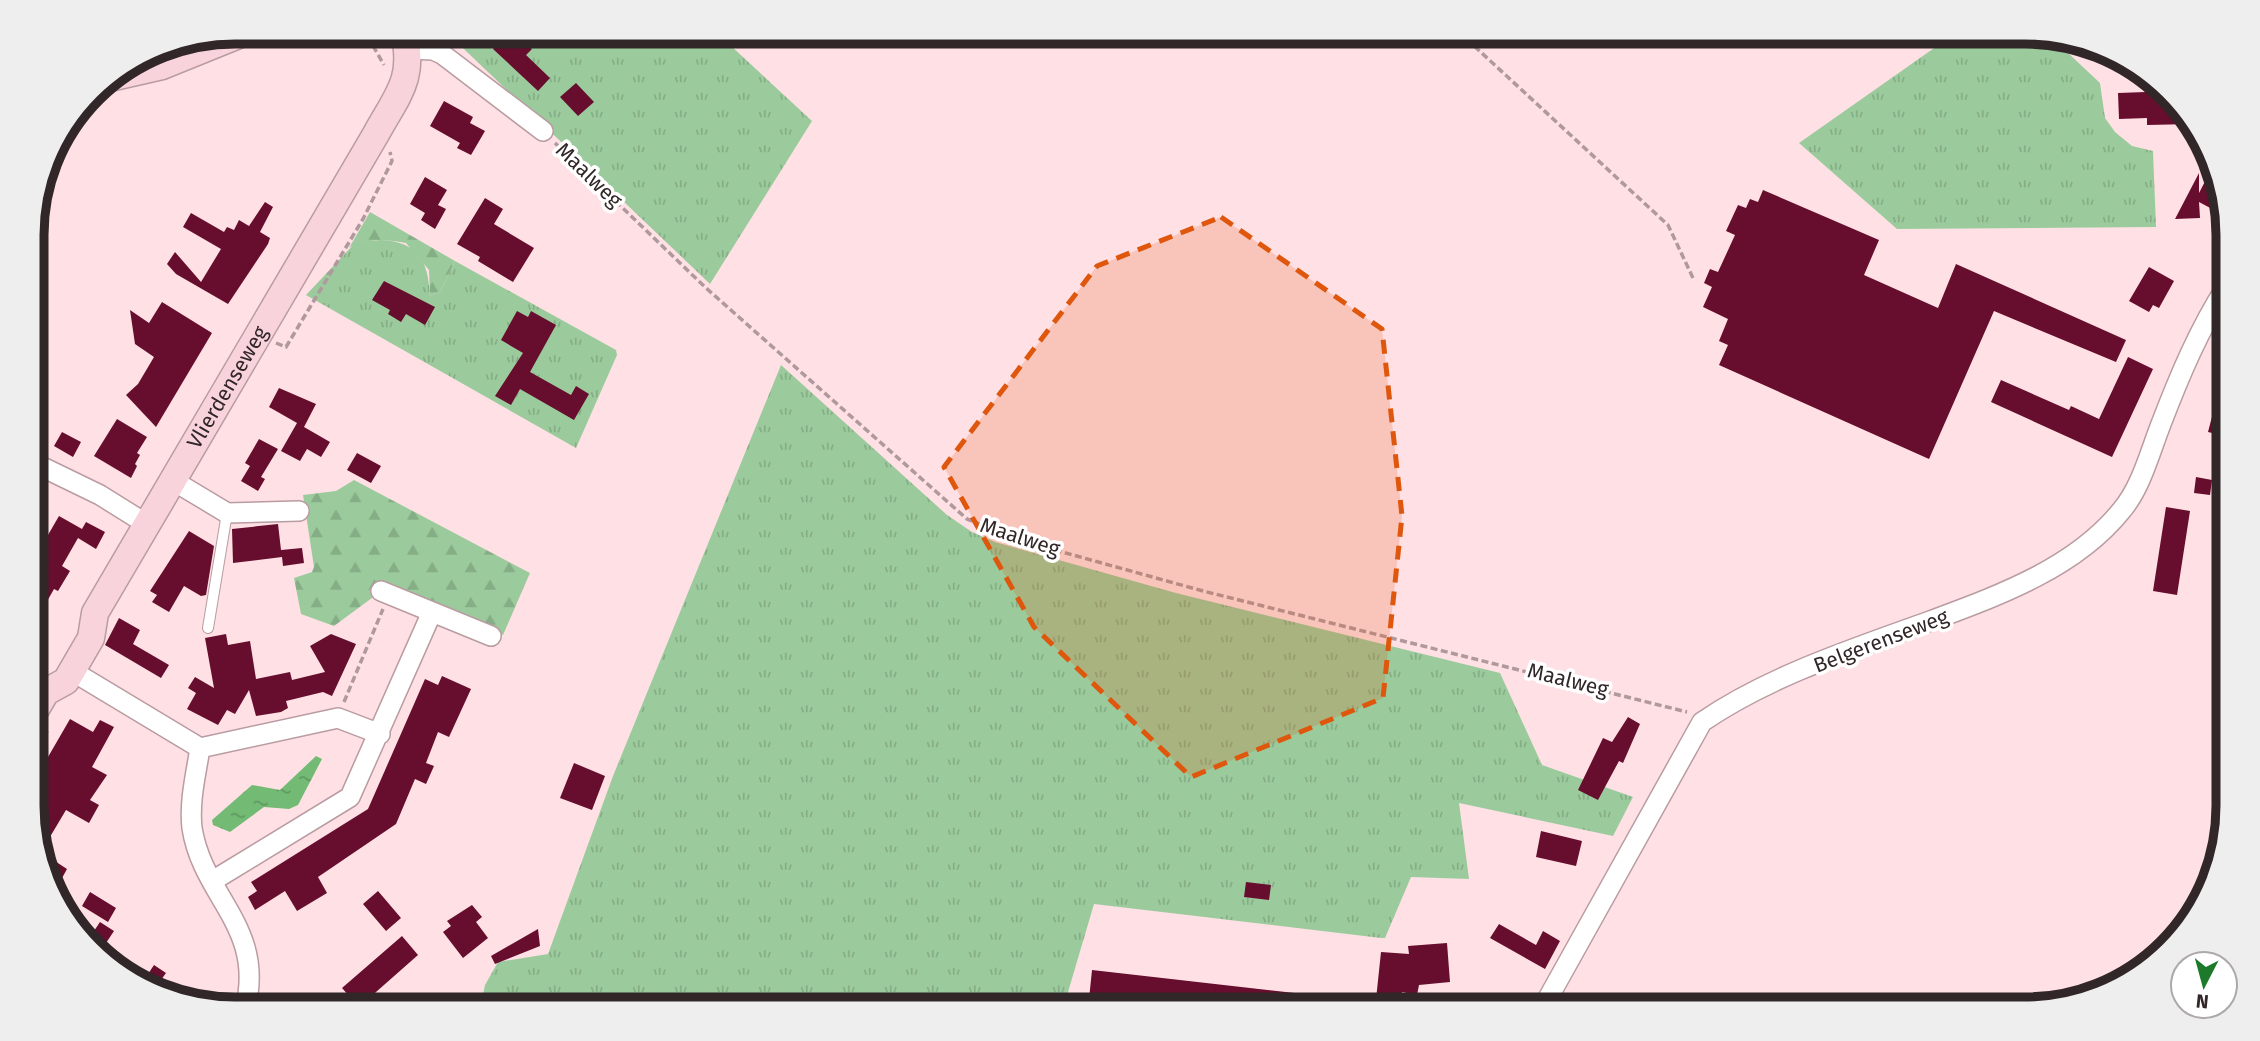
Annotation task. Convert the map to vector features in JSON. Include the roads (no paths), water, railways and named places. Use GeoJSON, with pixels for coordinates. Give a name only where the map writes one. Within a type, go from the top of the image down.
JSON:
{"type":"FeatureCollection","features":[{"type":"Feature","properties":{"kind":"street","name":"Vlierdenseweg"},"geometry":{"type":"LineString","coordinates":[[44,695],[66,681],[72,671],[91,638],[94,613],[148,526],[172,480],[382,123],[407,77],[402,44]]}},
{"type":"Feature","properties":{"kind":"street","name":"Maalweg"},"geometry":{"type":"LineString","coordinates":[[418,44],[442,54],[543,131]]}},
{"type":"Feature","properties":{"kind":"street"},"geometry":{"type":"LineString","coordinates":[[134,72],[162,66],[214,45]]}},
{"type":"Feature","properties":{"kind":"street","name":"Belgerenseweg"},"geometry":{"type":"LineString","coordinates":[[1549,997],[1702,722],[1730,703],[1854,649],[1988,599],[2071,557],[2123,510],[2140,478],[2183,367],[2216,306]]}},
{"type":"Feature","properties":{"kind":"street"},"geometry":{"type":"LineString","coordinates":[[44,467],[100,495],[148,526]]}},
{"type":"Feature","properties":{"kind":"street"},"geometry":{"type":"LineString","coordinates":[[172,480],[227,513],[299,511]]}},
{"type":"Feature","properties":{"kind":"street"},"geometry":{"type":"LineString","coordinates":[[385,593],[491,636]]}},
{"type":"Feature","properties":{"kind":"street"},"geometry":{"type":"LineString","coordinates":[[214,880],[350,797],[432,612]]}},
{"type":"Feature","properties":{"kind":"street"},"geometry":{"type":"LineString","coordinates":[[72,671],[200,748],[338,718],[380,734]]}},
{"type":"Feature","properties":{"kind":"street"},"geometry":{"type":"LineString","coordinates":[[200,748],[191,808],[192,829],[198,851],[250,957],[245,997]]}},
{"type":"Feature","properties":{"kind":"lane"},"geometry":{"type":"LineString","coordinates":[[208,628],[227,513]]}},
{"type":"Feature","properties":{"kind":"water"},"geometry":{"type":"Polygon","coordinates":[[[316,756],[322,759],[298,805],[289,809],[264,807],[230,832],[213,825],[212,820],[252,785],[280,790],[316,756]]]}}]}
